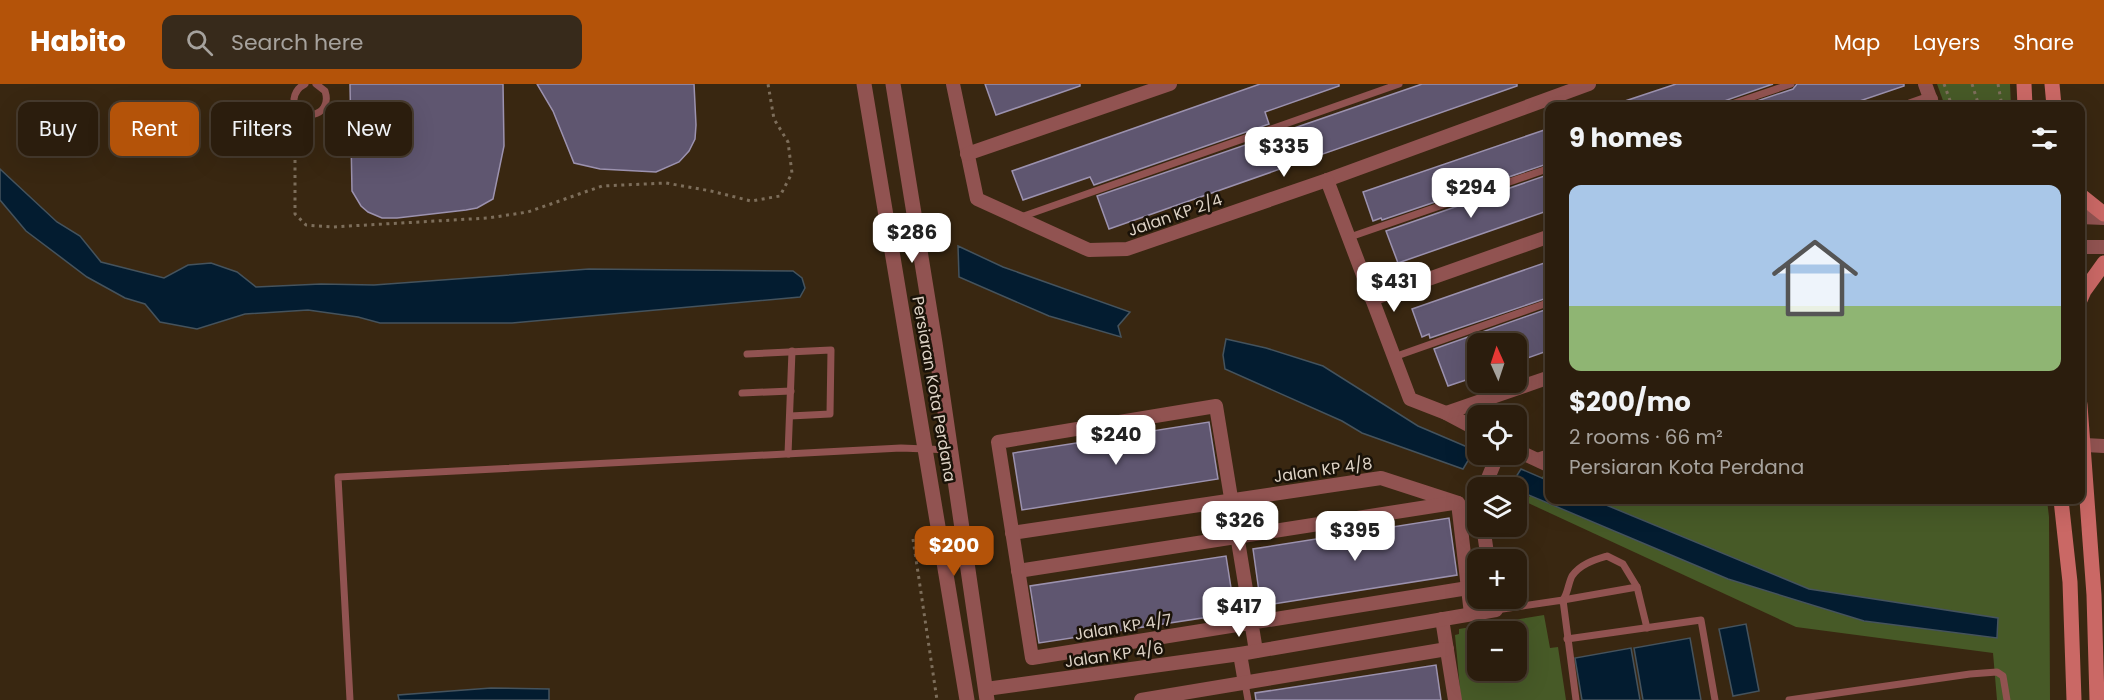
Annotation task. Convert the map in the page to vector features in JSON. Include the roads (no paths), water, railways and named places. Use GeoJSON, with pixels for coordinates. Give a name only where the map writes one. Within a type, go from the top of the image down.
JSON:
{"type":"FeatureCollection","features":[{"type":"Feature","properties":{"kind":"main road"},"geometry":{"type":"LineString","coordinates":[[2024,84],[2025,102]]}},
{"type":"Feature","properties":{"kind":"main road"},"geometry":{"type":"LineString","coordinates":[[2052,84],[2054,102]]}},
{"type":"Feature","properties":{"kind":"main road"},"geometry":{"type":"LineString","coordinates":[[2085,199],[2104,216]]}},
{"type":"Feature","properties":{"kind":"main road"},"geometry":{"type":"LineString","coordinates":[[2085,290],[2104,263]]}},
{"type":"Feature","properties":{"kind":"main road"},"geometry":{"type":"LineString","coordinates":[[2085,445],[2099,595],[2097,700]]}},
{"type":"Feature","properties":{"kind":"main road"},"geometry":{"type":"LineString","coordinates":[[2061,504],[2070,582],[2074,700]]}},
{"type":"Feature","properties":{"kind":"street","name":"Persiaran Kota Perdana"},"geometry":{"type":"LineString","coordinates":[[864,84],[967,700]]}},
{"type":"Feature","properties":{"kind":"street","name":"Persiaran Kota Perdana"},"geometry":{"type":"LineString","coordinates":[[893,84],[951,450],[986,694]]}},
{"type":"Feature","properties":{"kind":"street"},"geometry":{"type":"LineString","coordinates":[[957,85],[967,154],[1170,84]]}},
{"type":"Feature","properties":{"kind":"street","name":"Jalan KP 2/4"},"geometry":{"type":"LineString","coordinates":[[967,154],[977,200],[1089,250],[1127,249],[1327,180],[1569,87],[1589,84]]}},
{"type":"Feature","properties":{"kind":"street"},"geometry":{"type":"LineString","coordinates":[[1925,84],[1932,102]]}},
{"type":"Feature","properties":{"kind":"street"},"geometry":{"type":"LineString","coordinates":[[1327,180],[1410,399],[1467,424]]}},
{"type":"Feature","properties":{"kind":"street"},"geometry":{"type":"LineString","coordinates":[[2085,218],[2104,216]]}},
{"type":"Feature","properties":{"kind":"street"},"geometry":{"type":"LineString","coordinates":[[1372,299],[1545,238]]}},
{"type":"Feature","properties":{"kind":"street"},"geometry":{"type":"LineString","coordinates":[[2085,247],[2104,247]]}},
{"type":"Feature","properties":{"kind":"street"},"geometry":{"type":"LineString","coordinates":[[1446,413],[1545,379]]}},
{"type":"Feature","properties":{"kind":"street"},"geometry":{"type":"LineString","coordinates":[[1256,651],[1251,623],[1237,536],[1231,500],[1216,406],[998,442],[1018,571],[1237,536],[1458,503],[1467,580]]}},
{"type":"Feature","properties":{"kind":"street"},"geometry":{"type":"LineString","coordinates":[[2085,445],[2104,446]]}},
{"type":"Feature","properties":{"kind":"street"},"geometry":{"type":"LineString","coordinates":[[1527,456],[1545,464]]}},
{"type":"Feature","properties":{"kind":"street","name":"Jalan KP 4/8"},"geometry":{"type":"LineString","coordinates":[[1012,533],[1381,478],[1458,503]]}},
{"type":"Feature","properties":{"kind":"street","name":"Jalan KP 4/7"},"geometry":{"type":"LineString","coordinates":[[1018,571],[1032,658],[1467,588]]}},
{"type":"Feature","properties":{"kind":"street"},"geometry":{"type":"LineString","coordinates":[[1470,609],[1471,614]]}},
{"type":"Feature","properties":{"kind":"street","name":"Jalan KP 4/6"},"geometry":{"type":"LineString","coordinates":[[986,694],[1240,654],[1471,614],[1483,609]]}},
{"type":"Feature","properties":{"kind":"street"},"geometry":{"type":"LineString","coordinates":[[1442,619],[1455,700]]}},
{"type":"Feature","properties":{"kind":"street"},"geometry":{"type":"LineString","coordinates":[[1141,700],[1447,649]]}},
{"type":"Feature","properties":{"kind":"street"},"geometry":{"type":"LineString","coordinates":[[1240,654],[1245,683]]}},
{"type":"Feature","properties":{"kind":"lane"},"geometry":{"type":"LineString","coordinates":[[305,84],[298,89],[294,99],[298,109],[307,115],[317,114],[325,107],[325,91],[316,84]]}},
{"type":"Feature","properties":{"kind":"lane"},"geometry":{"type":"LineString","coordinates":[[1018,218],[1399,84]]}},
{"type":"Feature","properties":{"kind":"lane"},"geometry":{"type":"LineString","coordinates":[[1738,102],[1791,84]]}},
{"type":"Feature","properties":{"kind":"lane"},"geometry":{"type":"LineString","coordinates":[[1350,237],[1545,170]]}},
{"type":"Feature","properties":{"kind":"lane"},"geometry":{"type":"LineString","coordinates":[[1394,357],[1545,304]]}},
{"type":"Feature","properties":{"kind":"lane"},"geometry":{"type":"LineString","coordinates":[[747,354],[831,350],[830,414],[789,416]]}},
{"type":"Feature","properties":{"kind":"lane"},"geometry":{"type":"LineString","coordinates":[[788,454],[792,351]]}},
{"type":"Feature","properties":{"kind":"lane"},"geometry":{"type":"LineString","coordinates":[[742,393],[791,391]]}},
{"type":"Feature","properties":{"kind":"lane"},"geometry":{"type":"LineString","coordinates":[[350,700],[338,477],[901,448],[951,450]]}},
{"type":"Feature","properties":{"kind":"lane"},"geometry":{"type":"LineString","coordinates":[[1532,458],[1545,454]]}},
{"type":"Feature","properties":{"kind":"lane"},"geometry":{"type":"LineString","coordinates":[[1576,700],[1563,600],[1572,576],[1588,562],[1607,556],[1623,564],[1637,587],[1647,628]]}},
{"type":"Feature","properties":{"kind":"lane"},"geometry":{"type":"LineString","coordinates":[[1527,602],[1563,600],[1637,587]]}},
{"type":"Feature","properties":{"kind":"lane"},"geometry":{"type":"LineString","coordinates":[[1567,639],[1701,621],[1715,700]]}},
{"type":"Feature","properties":{"kind":"lane"},"geometry":{"type":"LineString","coordinates":[[1789,700],[1997,672],[2003,676],[2007,700]]}},
{"type":"Feature","properties":{"kind":"lane"},"geometry":{"type":"LineString","coordinates":[[1245,683],[1248,700]]}},
{"type":"Feature","properties":{"kind":"water"},"geometry":{"type":"Polygon","coordinates":[[[0,169],[57,222],[80,236],[101,262],[164,278],[188,265],[211,263],[237,272],[256,287],[321,284],[374,285],[589,269],[793,271],[802,278],[805,288],[800,297],[512,323],[380,323],[358,317],[308,310],[245,314],[197,329],[160,322],[145,304],[125,298],[87,277],[26,231],[0,200],[0,169]]]}},
{"type":"Feature","properties":{"kind":"water"},"geometry":{"type":"Polygon","coordinates":[[[958,246],[1003,267],[1130,312],[1118,326],[1121,337],[1049,316],[959,277],[958,246]]]}},
{"type":"Feature","properties":{"kind":"water"},"geometry":{"type":"Polygon","coordinates":[[[1226,339],[1266,348],[1323,366],[1418,426],[1467,447],[1467,462],[1463,469],[1362,433],[1342,421],[1225,369],[1223,355],[1226,339]]]}},
{"type":"Feature","properties":{"kind":"water"},"geometry":{"type":"Polygon","coordinates":[[[1521,469],[1545,479],[1545,502],[1527,494],[1527,477],[1516,477],[1521,469]]]}},
{"type":"Feature","properties":{"kind":"water"},"geometry":{"type":"Polygon","coordinates":[[[1550,504],[1604,504],[1809,589],[1998,618],[1997,638],[1864,621],[1728,579],[1550,504]]]}},
{"type":"Feature","properties":{"kind":"water"},"geometry":{"type":"Polygon","coordinates":[[[1746,624],[1759,691],[1733,696],[1719,629],[1746,624]]]}},
{"type":"Feature","properties":{"kind":"water"},"geometry":{"type":"Polygon","coordinates":[[[1690,638],[1701,700],[1643,700],[1634,648],[1690,638]]]}},
{"type":"Feature","properties":{"kind":"water"},"geometry":{"type":"Polygon","coordinates":[[[1631,648],[1640,700],[1582,700],[1575,658],[1631,648]]]}},
{"type":"Feature","properties":{"kind":"water"},"geometry":{"type":"Polygon","coordinates":[[[491,688],[549,689],[549,700],[399,700],[398,695],[491,688]]]}}]}
